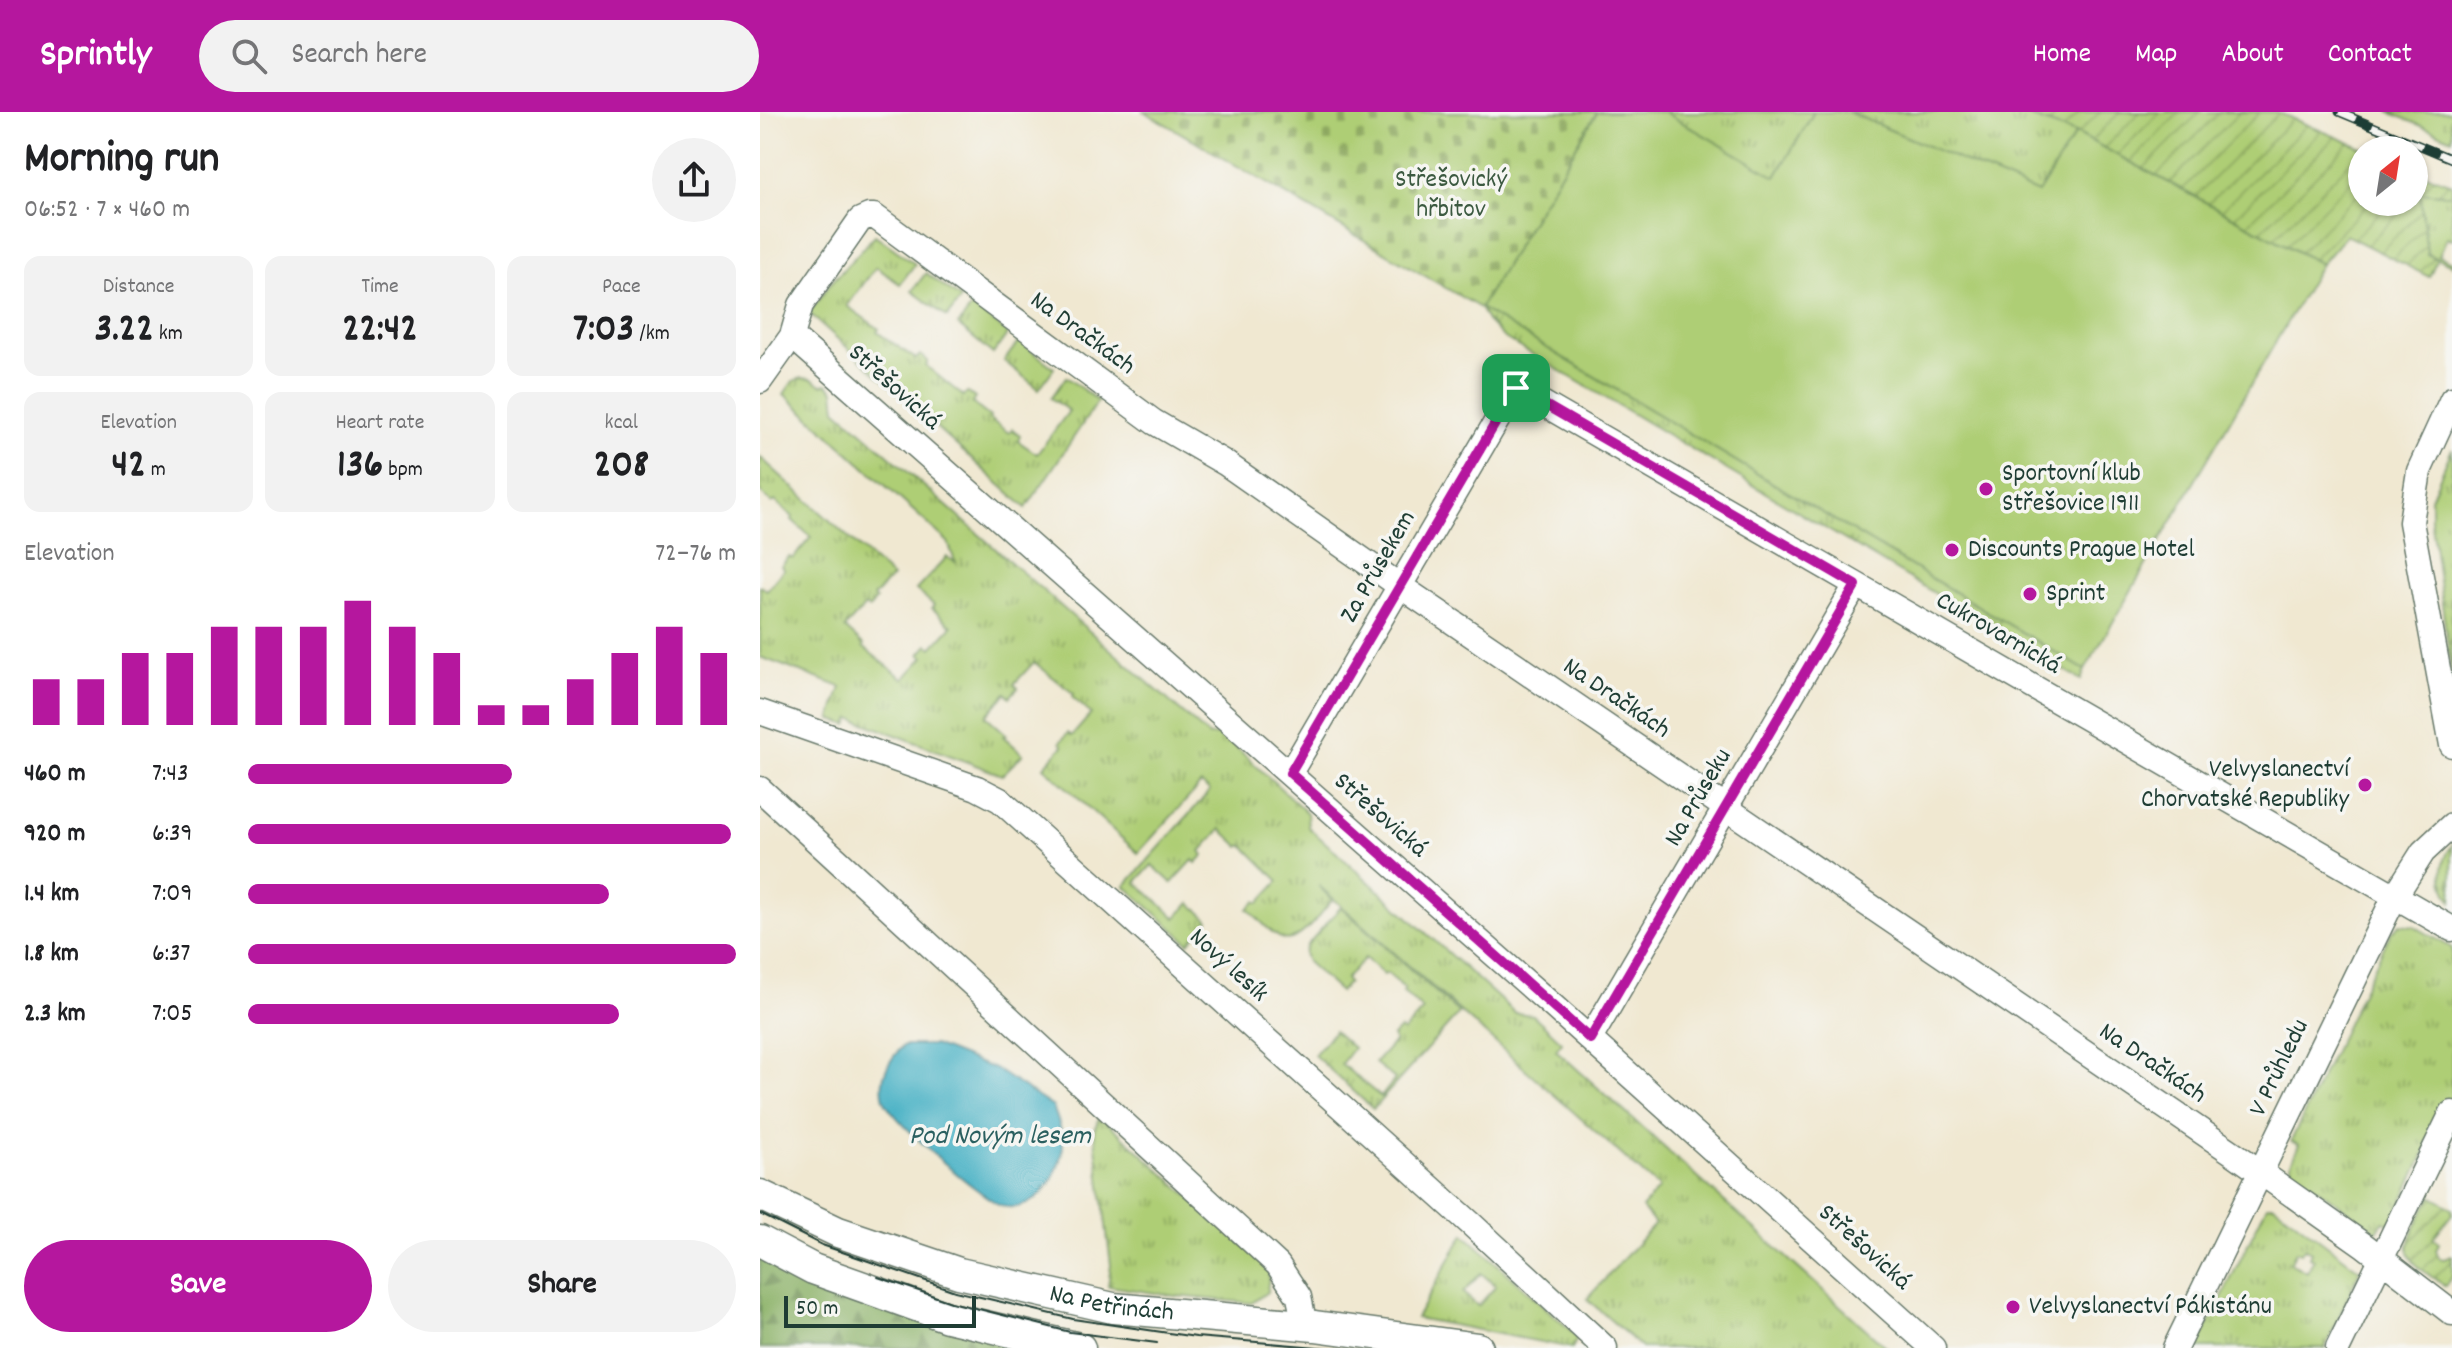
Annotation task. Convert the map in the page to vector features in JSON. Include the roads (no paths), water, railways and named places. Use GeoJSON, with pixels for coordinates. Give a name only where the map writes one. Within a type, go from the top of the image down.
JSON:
{"type":"FeatureCollection","features":[{"type":"Feature","properties":{"kind":"street","name":"Na Dračkách"},"geometry":{"type":"LineString","coordinates":[[792,336],[801,305],[860,220],[874,216],[1154,422],[1225,463],[1400,586],[2260,1173],[2381,1258],[2452,1313]]}},
{"type":"Feature","properties":{"kind":"street"},"geometry":{"type":"LineString","coordinates":[[760,381],[792,336]]}},
{"type":"Feature","properties":{"kind":"street","name":"Střešovická"},"geometry":{"type":"LineString","coordinates":[[792,336],[1590,1039],[1933,1348]]}},
{"type":"Feature","properties":{"kind":"street","name":"Za Průsekem"},"geometry":{"type":"LineString","coordinates":[[1290,773],[1516,388]]}},
{"type":"Feature","properties":{"kind":"street","name":"Cukrovarnická"},"geometry":{"type":"LineString","coordinates":[[1516,388],[2452,929]]}},
{"type":"Feature","properties":{"kind":"street"},"geometry":{"type":"LineString","coordinates":[[2452,399],[2419,471],[2411,522],[2452,745]]}},
{"type":"Feature","properties":{"kind":"street","name":"Na Průseku"},"geometry":{"type":"LineString","coordinates":[[1590,1039],[1856,585]]}},
{"type":"Feature","properties":{"kind":"street","name":"Nový lesík"},"geometry":{"type":"LineString","coordinates":[[760,712],[977,788],[1000,800],[1605,1348]]}},
{"type":"Feature","properties":{"kind":"street"},"geometry":{"type":"LineString","coordinates":[[760,789],[1278,1265],[1299,1297],[1305,1326]]}},
{"type":"Feature","properties":{"kind":"street","name":"V Průhledu"},"geometry":{"type":"LineString","coordinates":[[2175,1348],[2395,896],[2423,852],[2452,825]]}},
{"type":"Feature","properties":{"kind":"street"},"geometry":{"type":"LineString","coordinates":[[2338,1348],[2452,1113]]}},
{"type":"Feature","properties":{"kind":"street","name":"Na Petřinách"},"geometry":{"type":"LineString","coordinates":[[760,1195],[838,1232],[959,1273],[1113,1308],[1305,1326],[1478,1348]]}},
{"type":"Feature","properties":{"kind":"street","name":"Na Petřinách"},"geometry":{"type":"LineString","coordinates":[[760,1241],[813,1269],[947,1317],[1080,1348]]}},
{"type":"Feature","properties":{"kind":"water","name":"Pod Novým lesem"},"geometry":{"type":"Polygon","coordinates":[[[904,1045],[934,1045],[997,1070],[1053,1107],[1062,1134],[1062,1154],[1053,1178],[1037,1198],[1015,1207],[1003,1206],[992,1200],[938,1158],[902,1123],[884,1099],[883,1084],[890,1062],[904,1045]]]}},
{"type":"Feature","properties":{"kind":"tram line"},"geometry":{"type":"LineString","coordinates":[[760,1214],[822,1245],[955,1291],[1073,1319],[1196,1337],[1329,1348]]}},
{"type":"Feature","properties":{"kind":"tram line"},"geometry":{"type":"LineString","coordinates":[[878,1277],[951,1302],[1070,1332],[1157,1343]]}},
{"type":"Feature","properties":{"kind":"railway"},"geometry":{"type":"LineString","coordinates":[[2339,112],[2452,159]]}},
{"type":"Feature","properties":{"kind":"place","name":"Sportovní klub Střešovice 1911"},"geometry":{"type":"Point","coordinates":[1986,489]}},
{"type":"Feature","properties":{"kind":"place","name":"Discounts Prague Hotel"},"geometry":{"type":"Point","coordinates":[1952,550]}},
{"type":"Feature","properties":{"kind":"place","name":"Sprint"},"geometry":{"type":"Point","coordinates":[2030,594]}},
{"type":"Feature","properties":{"kind":"place","name":"Velvyslanectví Chorvatské Republiky"},"geometry":{"type":"Point","coordinates":[2365,785]}},
{"type":"Feature","properties":{"kind":"place","name":"Velvyslanectví Pákistánu"},"geometry":{"type":"Point","coordinates":[2013,1307]}},
{"type":"Feature","properties":{"kind":"park label","name":"Střešovický hřbitov"},"geometry":{"type":"Point","coordinates":[1451,195]}}]}
